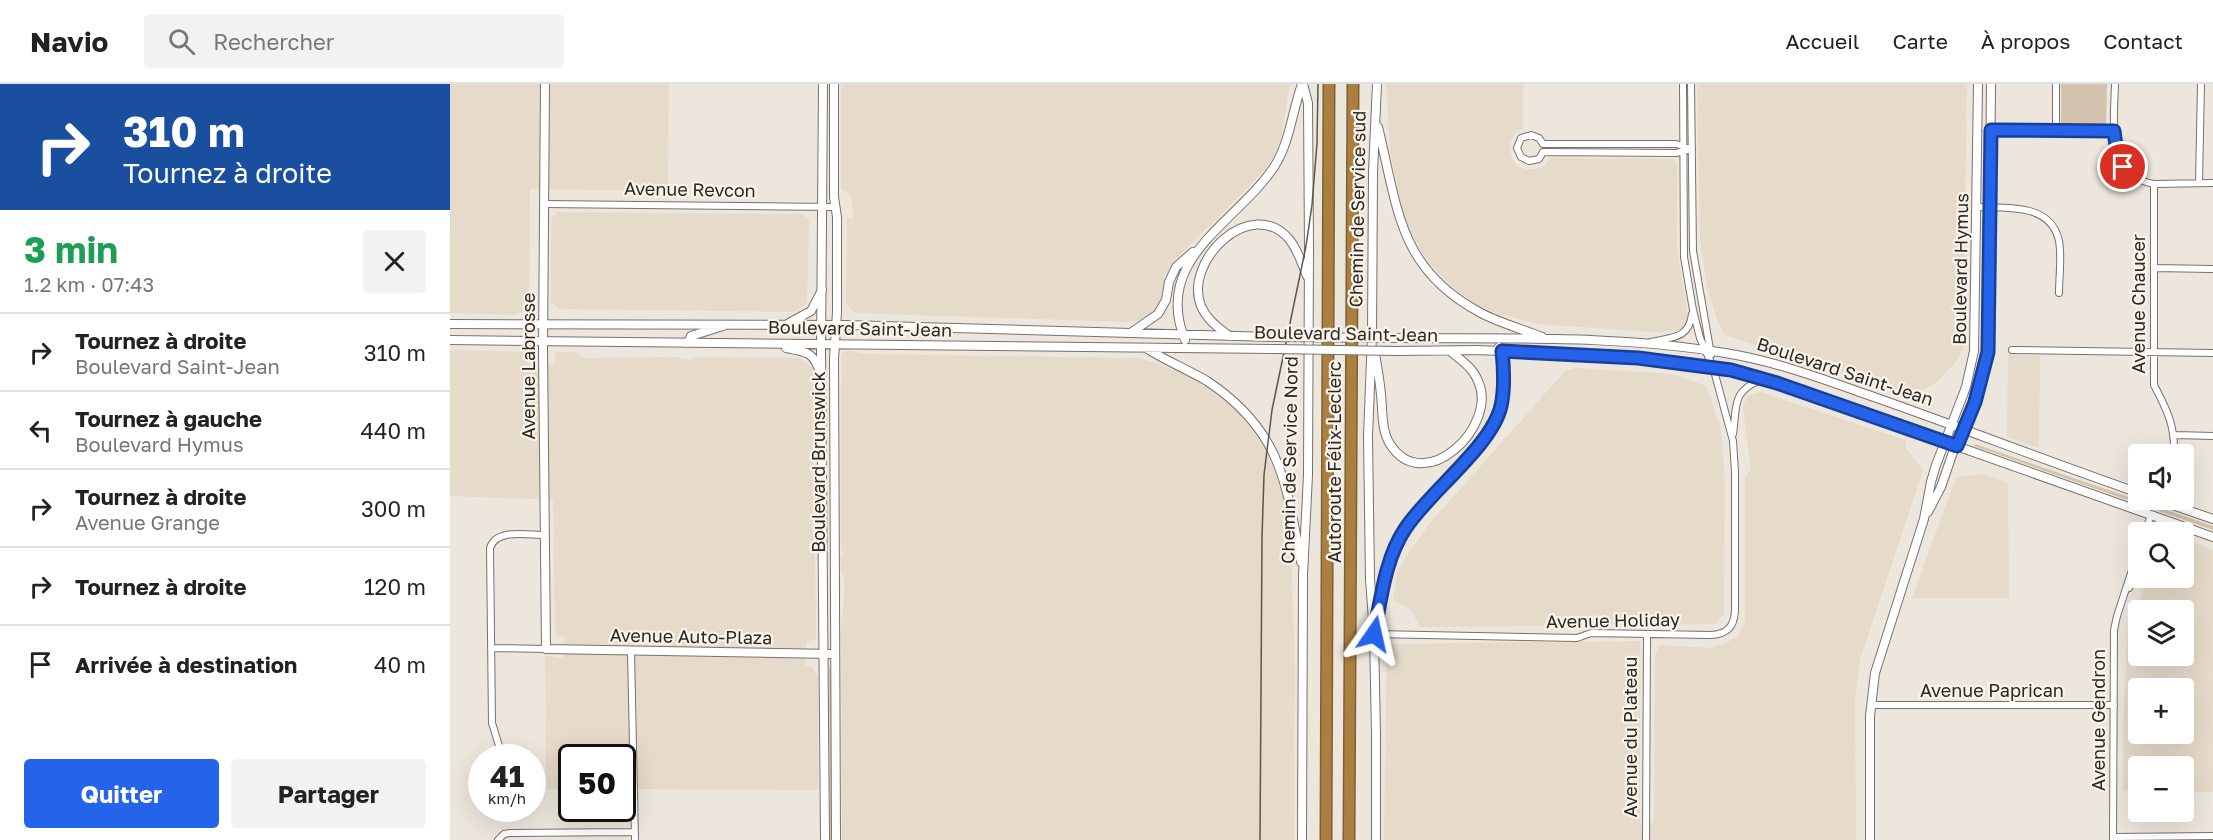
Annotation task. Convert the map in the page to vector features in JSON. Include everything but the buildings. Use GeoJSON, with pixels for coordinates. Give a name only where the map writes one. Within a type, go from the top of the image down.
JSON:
{"type":"FeatureCollection","features":[{"type":"Feature","properties":{"kind":"highway","name":"Autoroute Félix-Leclerc"},"geometry":{"type":"LineString","coordinates":[[1326,840],[1329,84]]}},
{"type":"Feature","properties":{"kind":"highway","name":"Autoroute Félix-Leclerc"},"geometry":{"type":"LineString","coordinates":[[1349,840],[1353,84]]}},
{"type":"Feature","properties":{"kind":"main road"},"geometry":{"type":"LineString","coordinates":[[1132,332],[1158,314],[1166,300],[1169,282],[1176,267],[1196,250],[1273,168],[1287,138],[1302,84]]}},
{"type":"Feature","properties":{"kind":"main road","name":"Chemin de Service Nord"},"geometry":{"type":"LineString","coordinates":[[1302,84],[1308,103],[1309,282],[1308,475],[1302,657],[1302,840]]}},
{"type":"Feature","properties":{"kind":"main road","name":"Chemin de Service sud"},"geometry":{"type":"LineString","coordinates":[[1372,335],[1372,191],[1377,84]]}},
{"type":"Feature","properties":{"kind":"main road"},"geometry":{"type":"LineString","coordinates":[[1376,122],[1401,224],[1412,249],[1423,264],[1451,293],[1476,310],[1548,340]]}},
{"type":"Feature","properties":{"kind":"main road"},"geometry":{"type":"LineString","coordinates":[[1229,336],[1205,314],[1199,301],[1198,287],[1202,270],[1211,254],[1232,232],[1255,224],[1277,229],[1293,244],[1309,282]]}},
{"type":"Feature","properties":{"kind":"main road"},"geometry":{"type":"LineString","coordinates":[[1188,348],[1178,312],[1178,297],[1184,271],[1196,250]]}},
{"type":"Feature","properties":{"kind":"main road"},"geometry":{"type":"LineString","coordinates":[[786,325],[811,311],[822,290]]}},
{"type":"Feature","properties":{"kind":"main road","name":"Boulevard Saint-Jean"},"geometry":{"type":"LineString","coordinates":[[450,324],[822,325],[1132,332],[1183,336],[1647,343],[1708,350],[1779,366],[1952,424],[2128,489]]}},
{"type":"Feature","properties":{"kind":"main road"},"geometry":{"type":"LineString","coordinates":[[688,343],[692,336],[728,324]]}},
{"type":"Feature","properties":{"kind":"main road"},"geometry":{"type":"LineString","coordinates":[[1372,335],[1386,435],[1397,453],[1418,463],[1434,462],[1456,450],[1472,429],[1480,409],[1482,396],[1478,380],[1469,368],[1450,351]]}},
{"type":"Feature","properties":{"kind":"main road"},"geometry":{"type":"LineString","coordinates":[[1372,335],[1368,460],[1370,579],[1374,634],[1376,840]]}},
{"type":"Feature","properties":{"kind":"main road"},"geometry":{"type":"LineString","coordinates":[[1374,634],[1385,578],[1400,536],[1416,514],[1484,437],[1497,416],[1503,391],[1502,351],[1494,339]]}},
{"type":"Feature","properties":{"kind":"main road","name":"Boulevard Saint-Jean"},"geometry":{"type":"LineString","coordinates":[[450,340],[1467,350],[1638,358],[1713,367],[1763,379],[2213,537]]}},
{"type":"Feature","properties":{"kind":"main road"},"geometry":{"type":"LineString","coordinates":[[762,344],[807,352],[817,362],[821,375]]}},
{"type":"Feature","properties":{"kind":"main road"},"geometry":{"type":"LineString","coordinates":[[1146,348],[1162,359],[1196,375],[1221,392],[1262,434],[1277,460],[1286,484],[1304,575]]}},
{"type":"Feature","properties":{"kind":"main road"},"geometry":{"type":"LineString","coordinates":[[2191,510],[2213,519]]}},
{"type":"Feature","properties":{"kind":"street","name":"Avenue Labrosse"},"geometry":{"type":"LineString","coordinates":[[545,84],[543,341],[546,649]]}},
{"type":"Feature","properties":{"kind":"street","name":"Boulevard Brunswick"},"geometry":{"type":"LineString","coordinates":[[823,84],[821,375],[825,840]]}},
{"type":"Feature","properties":{"kind":"street","name":"Boulevard Brunswick"},"geometry":{"type":"LineString","coordinates":[[834,84],[837,217],[834,345],[836,840]]}},
{"type":"Feature","properties":{"kind":"street","name":"Avenue Holiday"},"geometry":{"type":"LineString","coordinates":[[1374,634],[1577,638],[1591,633],[1716,635],[1727,631],[1733,624],[1735,495],[1732,441],[1708,350],[1693,310],[1683,246],[1683,84]]}},
{"type":"Feature","properties":{"kind":"street","name":"Avenue Holiday"},"geometry":{"type":"LineString","coordinates":[[1691,84],[1693,251],[1708,350]]}},
{"type":"Feature","properties":{"kind":"street","name":"Boulevard Hymus"},"geometry":{"type":"LineString","coordinates":[[1870,840],[1871,705],[1877,664],[1924,519],[1931,482],[1969,376],[1975,343],[1978,84]]}},
{"type":"Feature","properties":{"kind":"street","name":"Boulevard Hymus"},"geometry":{"type":"LineString","coordinates":[[1924,519],[1941,487],[1979,391],[1988,352],[1991,84]]}},
{"type":"Feature","properties":{"kind":"street"},"geometry":{"type":"LineString","coordinates":[[2056,84],[2056,131]]}},
{"type":"Feature","properties":{"kind":"street"},"geometry":{"type":"LineString","coordinates":[[2115,84],[2114,131],[2117,153],[2123,167],[2132,176],[2145,183],[2213,183]]}},
{"type":"Feature","properties":{"kind":"street"},"geometry":{"type":"LineString","coordinates":[[2199,183],[2201,84]]}},
{"type":"Feature","properties":{"kind":"street"},"geometry":{"type":"LineString","coordinates":[[1991,130],[2114,131]]}},
{"type":"Feature","properties":{"kind":"street"},"geometry":{"type":"LineString","coordinates":[[1682,149],[1672,153],[1543,152],[1537,160],[1527,161],[1519,156],[1517,148],[1520,140],[1529,135],[1537,137],[1543,144],[1692,149]]}},
{"type":"Feature","properties":{"kind":"street","name":"Avenue Chaucer"},"geometry":{"type":"LineString","coordinates":[[2154,184],[2154,385],[2168,412],[2175,435],[2175,444]]}},
{"type":"Feature","properties":{"kind":"street","name":"Avenue Revcon"},"geometry":{"type":"LineString","coordinates":[[544,204],[836,207]]}},
{"type":"Feature","properties":{"kind":"street"},"geometry":{"type":"LineString","coordinates":[[1977,207],[2034,210],[2051,224],[2057,232],[2060,243],[2059,292]]}},
{"type":"Feature","properties":{"kind":"street"},"geometry":{"type":"LineString","coordinates":[[2154,268],[2213,269]]}},
{"type":"Feature","properties":{"kind":"street"},"geometry":{"type":"LineString","coordinates":[[1647,343],[1683,333],[1690,324],[1693,310]]}},
{"type":"Feature","properties":{"kind":"street"},"geometry":{"type":"LineString","coordinates":[[2012,350],[2213,353]]}},
{"type":"Feature","properties":{"kind":"street"},"geometry":{"type":"LineString","coordinates":[[1732,441],[1738,396],[1748,386],[1763,379]]}},
{"type":"Feature","properties":{"kind":"street"},"geometry":{"type":"LineString","coordinates":[[2175,435],[2213,436]]}},
{"type":"Feature","properties":{"kind":"street"},"geometry":{"type":"LineString","coordinates":[[2149,522],[2151,515]]}},
{"type":"Feature","properties":{"kind":"street"},"geometry":{"type":"LineString","coordinates":[[498,744],[492,723],[491,544],[502,535],[544,535]]}},
{"type":"Feature","properties":{"kind":"street","name":"Avenue Gendron"},"geometry":{"type":"LineString","coordinates":[[2113,838],[2114,630],[2128,583]]}},
{"type":"Feature","properties":{"kind":"street","name":"Avenue Gendron"},"geometry":{"type":"LineString","coordinates":[[2122,602],[2129,588]]}},
{"type":"Feature","properties":{"kind":"street","name":"Avenue du Plateau"},"geometry":{"type":"LineString","coordinates":[[1646,840],[1647,634]]}},
{"type":"Feature","properties":{"kind":"street"},"geometry":{"type":"LineString","coordinates":[[492,648],[546,649]]}},
{"type":"Feature","properties":{"kind":"street","name":"Avenue Auto-Plaza"},"geometry":{"type":"LineString","coordinates":[[546,649],[835,654]]}},
{"type":"Feature","properties":{"kind":"street"},"geometry":{"type":"LineString","coordinates":[[631,652],[635,840]]}},
{"type":"Feature","properties":{"kind":"street","name":"Avenue Paprican"},"geometry":{"type":"LineString","coordinates":[[1871,705],[2114,705]]}},
{"type":"Feature","properties":{"kind":"street"},"geometry":{"type":"LineString","coordinates":[[498,840],[504,834],[510,833],[634,832]]}},
{"type":"Feature","properties":{"kind":"street"},"geometry":{"type":"LineString","coordinates":[[2113,838],[2213,836]]}},
{"type":"Feature","properties":{"kind":"shaded area"},"geometry":{"type":"Polygon","coordinates":[[[450,84],[669,84],[668,191],[530,189],[529,309],[515,315],[450,313],[450,84]]]}},
{"type":"Feature","properties":{"kind":"shaded area"},"geometry":{"type":"Polygon","coordinates":[[[841,84],[1290,84],[1281,137],[1275,154],[1265,170],[1175,260],[1167,275],[1161,300],[1155,310],[1144,319],[1128,322],[854,313],[846,303],[847,218],[854,218],[851,194],[841,189],[841,84]]]}},
{"type":"Feature","properties":{"kind":"shaded area"},"geometry":{"type":"Polygon","coordinates":[[[1386,84],[1523,84],[1523,128],[1515,133],[1509,146],[1512,159],[1517,166],[1525,169],[1537,169],[1544,166],[1551,158],[1673,159],[1677,164],[1677,248],[1688,318],[1684,327],[1676,331],[1654,332],[1537,324],[1492,312],[1478,306],[1457,291],[1431,265],[1416,244],[1407,225],[1390,150],[1386,84]]]}},
{"type":"Feature","properties":{"kind":"shaded area"},"geometry":{"type":"Polygon","coordinates":[[[1697,84],[1967,84],[1963,347],[1958,359],[1937,382],[1922,390],[1903,395],[1725,335],[1718,322],[1707,288],[1700,239],[1697,84]]]}},
{"type":"Feature","properties":{"kind":"shaded area"},"geometry":{"type":"Polygon","coordinates":[[[2061,84],[2107,84],[2106,125],[2061,125],[2061,84]]]}},
{"type":"Feature","properties":{"kind":"shaded area"},"geometry":{"type":"Polygon","coordinates":[[[558,212],[802,214],[809,220],[807,302],[797,312],[559,309],[551,302],[551,218],[558,212]]]}},
{"type":"Feature","properties":{"kind":"shaded area"},"geometry":{"type":"Polygon","coordinates":[[[1985,218],[1982,352],[1975,384],[1965,414],[1963,414],[1975,378],[1981,345],[1982,219],[1985,218]]]}},
{"type":"Feature","properties":{"kind":"shaded area"},"geometry":{"type":"Polygon","coordinates":[[[450,350],[526,352],[528,364],[555,363],[555,352],[575,352],[585,358],[679,357],[692,360],[695,357],[799,358],[813,368],[816,639],[806,642],[806,666],[813,668],[818,678],[818,790],[636,789],[636,744],[558,744],[558,789],[546,789],[545,655],[563,659],[565,637],[555,633],[553,500],[450,496],[450,350]]]}},
{"type":"Feature","properties":{"kind":"shaded area"},"geometry":{"type":"Polygon","coordinates":[[[843,352],[867,354],[1138,358],[1193,378],[1216,393],[1241,416],[1260,440],[1274,465],[1285,502],[1291,544],[1295,670],[1294,840],[842,840],[841,633],[845,580],[841,571],[843,551],[841,551],[841,356],[843,352]]]}},
{"type":"Feature","properties":{"kind":"shaded area"},"geometry":{"type":"Polygon","coordinates":[[[2008,354],[2040,356],[2039,448],[2007,437],[2008,354]]]}},
{"type":"Feature","properties":{"kind":"shaded area"},"geometry":{"type":"Polygon","coordinates":[[[1576,368],[1673,374],[1706,386],[1721,430],[1725,484],[1724,613],[1716,624],[1420,627],[1411,610],[1393,600],[1398,569],[1429,524],[1565,371],[1576,368]]]}},
{"type":"Feature","properties":{"kind":"shaded area"},"geometry":{"type":"Polygon","coordinates":[[[1761,392],[1905,440],[1906,448],[1923,470],[1860,660],[1855,702],[1856,840],[1384,840],[1387,644],[1640,641],[1640,823],[1654,823],[1655,654],[1660,645],[1709,648],[1726,643],[1737,637],[1745,623],[1745,477],[1751,469],[1743,408],[1747,396],[1761,392]]]}},
{"type":"Feature","properties":{"kind":"shaded area"},"geometry":{"type":"Polygon","coordinates":[[[1975,444],[2128,497],[2128,500],[1974,446],[1975,444]]]}},
{"type":"Feature","properties":{"kind":"shaded area"},"geometry":{"type":"Polygon","coordinates":[[[1984,474],[2008,483],[2009,598],[1912,598],[1956,477],[1984,474]]]}},
{"type":"Feature","properties":{"kind":"shaded area"},"geometry":{"type":"Polygon","coordinates":[[[2156,510],[2167,510],[2213,526],[2213,530],[2156,510]]]}},
{"type":"Feature","properties":{"kind":"shaded area"},"geometry":{"type":"Polygon","coordinates":[[[2194,543],[2213,550],[2213,792],[2194,792],[2194,756],[2128,756],[2128,791],[2123,791],[2123,722],[2128,626],[2128,666],[2194,666],[2194,600],[2139,600],[2145,588],[2194,588],[2194,543]]]}},
{"type":"Feature","properties":{"kind":"shaded area"},"geometry":{"type":"Polygon","coordinates":[[[829,667],[831,667],[831,840],[830,840],[829,667]]]}},
{"type":"Feature","properties":{"kind":"tram line"},"geometry":{"type":"LineString","coordinates":[[1260,840],[1264,475],[1272,410],[1306,246],[1312,205],[1317,143],[1318,84]]}},
{"type":"Feature","properties":{"kind":"route"},"geometry":{"type":"LineString","coordinates":[[1374,634],[1385,578],[1400,536],[1410,521],[1494,424],[1503,391],[1502,351],[1638,358],[1731,370],[1777,383],[1957,446],[1984,375],[1988,352],[1991,130],[2114,131],[2117,153],[2123,167]]}}]}
